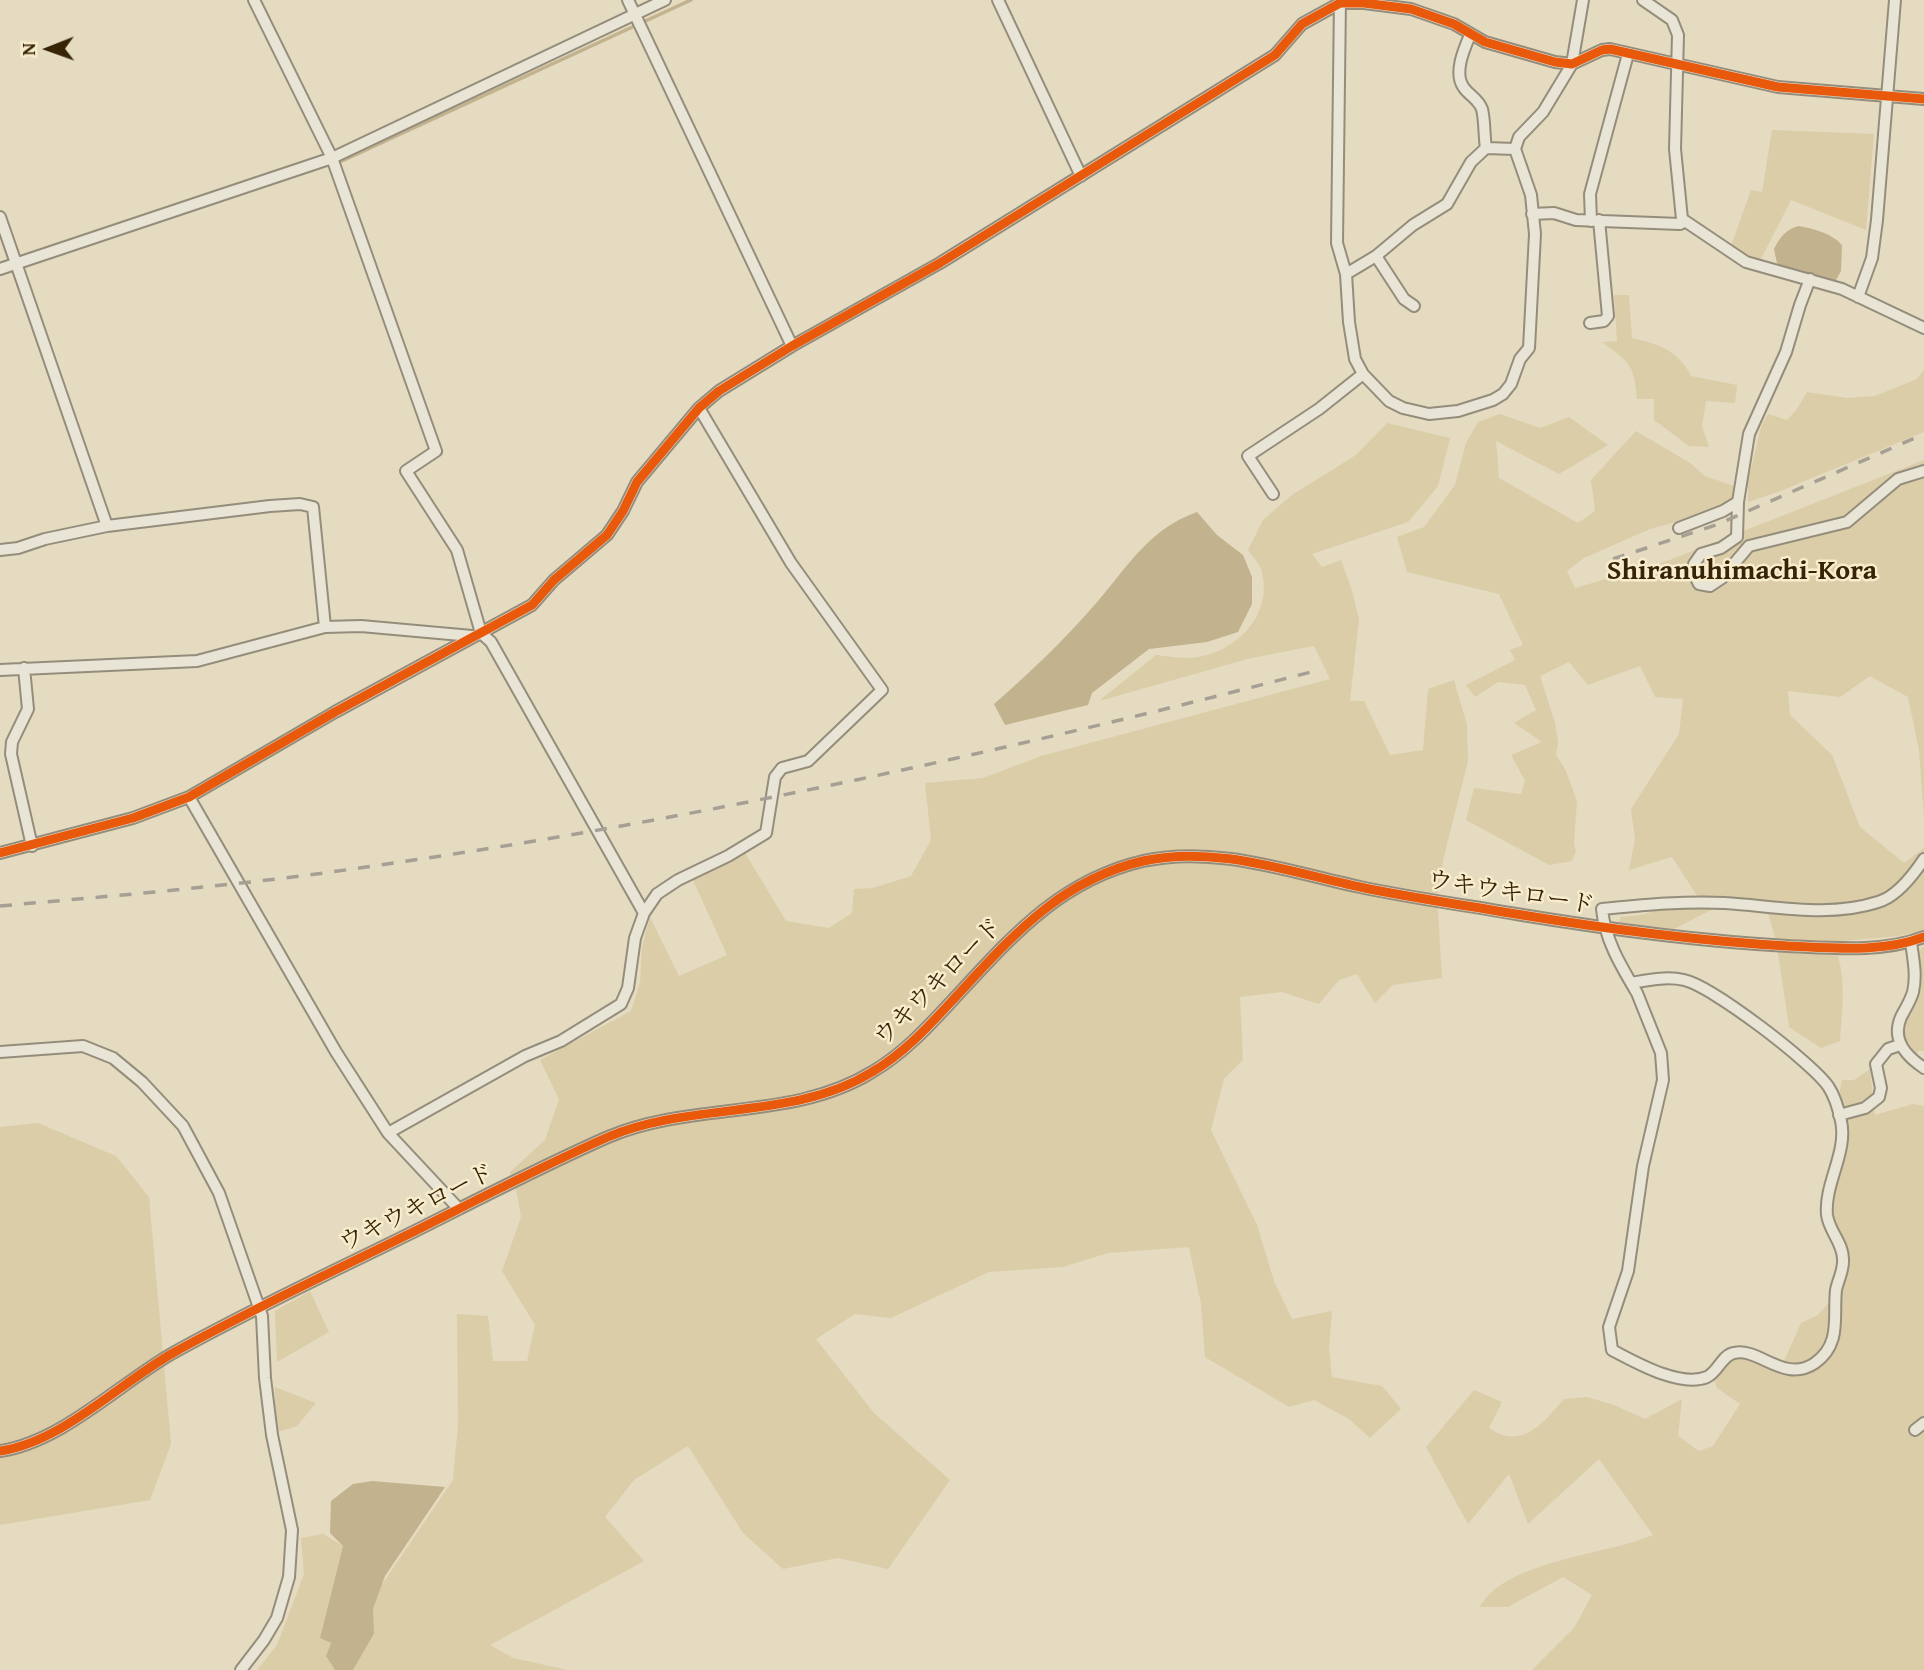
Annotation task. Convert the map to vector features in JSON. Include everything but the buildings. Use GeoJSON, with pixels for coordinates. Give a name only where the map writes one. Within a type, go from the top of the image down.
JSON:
{"type":"FeatureCollection","features":[{"type":"Feature","properties":{"kind":"street"},"geometry":{"type":"LineString","coordinates":[[254,0],[332,159],[436,452],[406,471],[457,550],[476,634]]}},
{"type":"Feature","properties":{"kind":"street"},"geometry":{"type":"LineString","coordinates":[[628,0],[792,346]]}},
{"type":"Feature","properties":{"kind":"street"},"geometry":{"type":"LineString","coordinates":[[0,269],[332,159],[665,0]]}},
{"type":"Feature","properties":{"kind":"street"},"geometry":{"type":"LineString","coordinates":[[998,0],[1081,176]]}},
{"type":"Feature","properties":{"kind":"street"},"geometry":{"type":"LineString","coordinates":[[1340,1],[1337,243],[1346,274],[1350,333],[1355,359],[1363,374],[1389,401],[1403,408],[1429,414],[1472,408],[1493,401],[1503,394],[1514,378],[1520,359],[1528,348],[1535,252],[1531,195],[1515,149],[1519,137],[1543,112],[1572,64],[1583,0]]}},
{"type":"Feature","properties":{"kind":"street"},"geometry":{"type":"LineString","coordinates":[[1643,0],[1672,20],[1678,36],[1675,149],[1680,215],[1685,222],[1745,262],[1810,279],[1858,297],[1924,328]]}},
{"type":"Feature","properties":{"kind":"street"},"geometry":{"type":"LineString","coordinates":[[1858,297],[1873,249],[1895,0]]}},
{"type":"Feature","properties":{"kind":"street"},"geometry":{"type":"LineString","coordinates":[[0,853],[133,818],[189,797],[335,712],[532,605],[554,580],[607,535],[623,511],[637,482],[699,408],[719,391],[792,346],[940,263],[1275,55],[1302,24],[1340,1],[1411,9],[1454,24],[1470,35],[1555,62],[1572,64],[1610,49],[1777,88],[1924,99]]}},
{"type":"Feature","properties":{"kind":"street"},"geometry":{"type":"LineString","coordinates":[[1470,35],[1460,66],[1460,79],[1482,111],[1486,148]]}},
{"type":"Feature","properties":{"kind":"street"},"geometry":{"type":"LineString","coordinates":[[1590,323],[1604,321],[1608,316],[1590,194],[1628,54]]}},
{"type":"Feature","properties":{"kind":"street"},"geometry":{"type":"LineString","coordinates":[[1346,274],[1376,256],[1413,225],[1447,204],[1471,162],[1486,148],[1515,149]]}},
{"type":"Feature","properties":{"kind":"street"},"geometry":{"type":"LineString","coordinates":[[1532,214],[1554,213],[1576,220],[1685,222]]}},
{"type":"Feature","properties":{"kind":"street"},"geometry":{"type":"LineString","coordinates":[[0,217],[107,526]]}},
{"type":"Feature","properties":{"kind":"street"},"geometry":{"type":"LineString","coordinates":[[1376,256],[1404,299],[1414,306]]}},
{"type":"Feature","properties":{"kind":"street"},"geometry":{"type":"LineString","coordinates":[[1810,279],[1786,352],[1749,434],[1738,502],[1737,537],[1721,548],[1701,554],[1694,564],[1694,574],[1699,584],[1710,586],[1722,578],[1749,546],[1847,522],[1898,479],[1924,471]]}},
{"type":"Feature","properties":{"kind":"street"},"geometry":{"type":"LineString","coordinates":[[1273,494],[1248,456],[1319,409],[1363,374]]}},
{"type":"Feature","properties":{"kind":"street"},"geometry":{"type":"LineString","coordinates":[[388,1133],[514,1062],[561,1041],[621,1004],[628,988],[635,938],[644,913],[657,894],[766,833],[775,777],[782,768],[808,761],[882,690],[791,564],[699,408]]}},
{"type":"Feature","properties":{"kind":"street"},"geometry":{"type":"LineString","coordinates":[[1679,528],[1723,511],[1738,502]]}},
{"type":"Feature","properties":{"kind":"street"},"geometry":{"type":"LineString","coordinates":[[0,550],[19,548],[46,538],[107,526],[258,507],[300,504],[313,507],[325,627]]}},
{"type":"Feature","properties":{"kind":"street"},"geometry":{"type":"LineString","coordinates":[[0,670],[197,661],[325,627],[361,626],[476,634],[491,642],[644,913]]}},
{"type":"Feature","properties":{"kind":"street"},"geometry":{"type":"LineString","coordinates":[[24,668],[28,709],[12,742],[11,754],[32,846]]}},
{"type":"Feature","properties":{"kind":"street"},"geometry":{"type":"LineString","coordinates":[[189,797],[335,1052],[388,1133],[458,1209]]}},
{"type":"Feature","properties":{"kind":"street","name":"ウキウキロード"},"geometry":{"type":"LineString","coordinates":[[0,1451],[29,1442],[78,1417],[170,1354],[458,1209],[627,1130],[670,1119],[802,1100],[848,1085],[873,1072],[902,1051],[1021,928],[1057,898],[1091,879],[1137,863],[1183,856],[1227,857],[1379,891],[1604,929],[1700,940],[1820,948],[1878,947],[1911,942],[1924,937]]}},
{"type":"Feature","properties":{"kind":"street"},"geometry":{"type":"LineString","coordinates":[[1631,983],[1653,979],[1685,980],[1722,1000],[1779,1040],[1829,1087],[1842,1124],[1827,1213],[1843,1259],[1836,1294],[1836,1326],[1823,1356],[1804,1368],[1791,1370],[1735,1353],[1729,1355],[1709,1376],[1692,1379],[1651,1369],[1612,1350],[1609,1327],[1628,1271],[1643,1166],[1663,1080],[1661,1053],[1604,929],[1602,909],[1678,901],[1836,909],[1881,902],[1912,877],[1924,859]]}},
{"type":"Feature","properties":{"kind":"street"},"geometry":{"type":"LineString","coordinates":[[1911,942],[1915,973],[1913,991],[1898,1029],[1900,1045],[1924,1068]]}},
{"type":"Feature","properties":{"kind":"street"},"geometry":{"type":"LineString","coordinates":[[1839,1115],[1865,1108],[1879,1097],[1881,1088],[1876,1064],[1888,1049],[1900,1045]]}},
{"type":"Feature","properties":{"kind":"street"},"geometry":{"type":"LineString","coordinates":[[0,1052],[83,1046],[113,1058],[142,1082],[183,1126],[219,1193],[260,1308],[267,1404],[292,1530],[289,1577],[277,1618],[241,1670]]}},
{"type":"Feature","properties":{"kind":"shaded area"},"geometry":{"type":"Polygon","coordinates":[[[1772,130],[1874,134],[1866,230],[1791,200],[1760,261],[1751,259],[1731,246],[1751,190],[1762,192],[1772,130]]]}},
{"type":"Feature","properties":{"kind":"shaded area"},"geometry":{"type":"Polygon","coordinates":[[[1799,226],[1817,230],[1842,245],[1841,271],[1835,282],[1782,267],[1777,263],[1774,249],[1776,245],[1787,231],[1799,226]]]}},
{"type":"Feature","properties":{"kind":"shaded area"},"geometry":{"type":"Polygon","coordinates":[[[1614,295],[1629,295],[1632,338],[1673,354],[1691,376],[1737,385],[1735,403],[1706,401],[1702,426],[1709,447],[1689,446],[1654,420],[1654,399],[1637,399],[1629,365],[1602,342],[1617,341],[1614,295]]]}},
{"type":"Feature","properties":{"kind":"shaded area"},"geometry":{"type":"Polygon","coordinates":[[[1924,370],[1924,432],[1748,502],[1748,486],[1737,487],[1747,486],[1761,427],[1768,414],[1787,420],[1807,392],[1847,398],[1875,396],[1917,379],[1924,370]]]}},
{"type":"Feature","properties":{"kind":"shaded area"},"geometry":{"type":"Polygon","coordinates":[[[1500,414],[1540,428],[1569,417],[1608,445],[1559,474],[1496,441],[1499,478],[1578,523],[1595,511],[1591,480],[1636,431],[1690,463],[1705,476],[1737,487],[1730,500],[1716,511],[1650,529],[1584,558],[1567,571],[1575,588],[1662,563],[1924,460],[1924,818],[1919,750],[1908,697],[1870,676],[1840,697],[1788,691],[1790,715],[1832,755],[1860,827],[1904,863],[1924,848],[1924,931],[1832,942],[1842,978],[1840,1041],[1821,1048],[1789,1027],[1776,940],[1765,903],[1719,898],[1713,909],[1670,931],[1617,927],[1621,917],[1653,911],[1667,897],[1698,897],[1672,857],[1629,870],[1635,839],[1631,809],[1679,734],[1683,699],[1655,697],[1640,666],[1588,685],[1569,662],[1540,676],[1555,723],[1558,742],[1556,755],[1566,771],[1577,801],[1574,844],[1576,851],[1572,861],[1549,865],[1466,820],[1474,788],[1521,794],[1525,781],[1511,755],[1542,742],[1514,723],[1536,710],[1525,685],[1498,682],[1475,697],[1466,685],[1515,660],[1510,650],[1523,645],[1499,594],[1407,572],[1397,537],[1424,527],[1455,485],[1466,443],[1478,422],[1500,414]]]}},
{"type":"Feature","properties":{"kind":"shaded area"},"geometry":{"type":"Polygon","coordinates":[[[1387,423],[1450,438],[1438,486],[1408,522],[1312,554],[1322,567],[1341,560],[1359,620],[1350,701],[1364,701],[1390,755],[1423,750],[1428,689],[1454,680],[1467,725],[1468,761],[1437,895],[1442,978],[1393,985],[1375,1003],[1357,974],[1339,980],[1319,1004],[1282,992],[1240,997],[1243,1060],[1224,1079],[1211,1130],[1257,1225],[1274,1281],[1292,1319],[1332,1311],[1329,1348],[1332,1377],[1382,1386],[1401,1409],[1370,1438],[1349,1419],[1314,1400],[1289,1407],[1205,1357],[1201,1304],[1189,1247],[1108,1253],[1063,1267],[989,1272],[891,1318],[855,1314],[816,1339],[874,1413],[950,1480],[888,1569],[838,1558],[783,1569],[743,1533],[688,1446],[634,1480],[605,1517],[644,1561],[490,1645],[513,1658],[568,1670],[353,1670],[374,1635],[371,1616],[381,1586],[453,1480],[458,1424],[457,1314],[488,1316],[493,1361],[527,1361],[535,1325],[502,1271],[521,1217],[510,1172],[545,1140],[559,1099],[540,1060],[631,1011],[640,983],[642,947],[650,917],[679,976],[727,955],[693,880],[745,853],[786,921],[829,928],[852,913],[854,889],[873,888],[911,876],[931,840],[925,783],[983,778],[1041,756],[1330,679],[1314,646],[1251,658],[1099,701],[1156,655],[1189,658],[1205,656],[1234,642],[1246,632],[1261,605],[1264,589],[1261,570],[1248,550],[1263,520],[1292,495],[1356,455],[1387,423]]]}},
{"type":"Feature","properties":{"kind":"shaded area"},"geometry":{"type":"Polygon","coordinates":[[[1197,512],[1217,535],[1243,555],[1252,577],[1252,604],[1238,632],[1207,642],[1149,649],[1092,693],[1088,705],[1005,725],[994,704],[1073,628],[1141,549],[1166,528],[1197,512]]]}},
{"type":"Feature","properties":{"kind":"shaded area"},"geometry":{"type":"Polygon","coordinates":[[[1924,946],[1924,1051],[1918,1051],[1917,1057],[1907,1047],[1903,1033],[1917,952],[1924,946]]]}},
{"type":"Feature","properties":{"kind":"shaded area"},"geometry":{"type":"Polygon","coordinates":[[[1870,1069],[1875,1115],[1913,1104],[1924,1106],[1924,1670],[1532,1670],[1574,1628],[1592,1595],[1563,1577],[1508,1607],[1480,1607],[1492,1592],[1533,1569],[1653,1535],[1599,1459],[1528,1524],[1509,1474],[1468,1524],[1426,1447],[1474,1390],[1502,1402],[1489,1428],[1512,1437],[1522,1435],[1540,1425],[1564,1399],[1587,1397],[1645,1419],[1682,1399],[1678,1436],[1699,1451],[1713,1446],[1740,1404],[1717,1388],[1714,1379],[1734,1358],[1741,1356],[1780,1370],[1801,1323],[1818,1315],[1833,1298],[1823,1361],[1847,1267],[1832,1224],[1830,1207],[1836,1176],[1838,1099],[1842,1080],[1854,1080],[1870,1069]]]}},
{"type":"Feature","properties":{"kind":"shaded area"},"geometry":{"type":"Polygon","coordinates":[[[38,1123],[116,1156],[149,1197],[171,1444],[150,1500],[0,1525],[0,1127],[38,1123]]]}},
{"type":"Feature","properties":{"kind":"shaded area"},"geometry":{"type":"Polygon","coordinates":[[[310,1291],[329,1332],[277,1362],[275,1311],[310,1291]]]}},
{"type":"Feature","properties":{"kind":"shaded area"},"geometry":{"type":"Polygon","coordinates":[[[275,1387],[316,1403],[297,1426],[278,1432],[275,1398],[275,1387]]]}},
{"type":"Feature","properties":{"kind":"shaded area"},"geometry":{"type":"Polygon","coordinates":[[[372,1481],[445,1487],[385,1576],[373,1609],[374,1634],[353,1670],[335,1670],[326,1656],[331,1643],[320,1638],[343,1546],[330,1533],[331,1501],[353,1484],[372,1481]]]}},
{"type":"Feature","properties":{"kind":"shaded area"},"geometry":{"type":"Polygon","coordinates":[[[323,1534],[343,1546],[320,1638],[331,1643],[326,1656],[335,1670],[257,1670],[277,1645],[304,1574],[301,1538],[323,1534]]]}},
{"type":"Feature","properties":{"kind":"waterway"},"geometry":{"type":"LineString","coordinates":[[342,161],[691,0]]}},
{"type":"Feature","properties":{"kind":"railway"},"geometry":{"type":"LineString","coordinates":[[1613,559],[1716,525],[1924,434]]}},
{"type":"Feature","properties":{"kind":"railway"},"geometry":{"type":"LineString","coordinates":[[0,906],[321,873],[605,829],[959,757],[1311,672]]}},
{"type":"Feature","properties":{"kind":"cycle path"},"geometry":{"type":"LineString","coordinates":[[0,853],[133,818],[189,797],[335,712],[532,605],[554,580],[607,535],[623,511],[637,482],[699,408],[719,391],[792,346],[940,263],[1275,55],[1302,24],[1340,3],[1411,9],[1454,24],[1485,42],[1555,62],[1572,64],[1610,49],[1778,87],[1924,99]]}},
{"type":"Feature","properties":{"kind":"cycle path"},"geometry":{"type":"LineString","coordinates":[[0,1451],[46,1436],[68,1424],[153,1365],[231,1322],[608,1137],[640,1126],[674,1119],[809,1098],[872,1072],[914,1040],[1014,936],[1059,898],[1112,870],[1143,861],[1170,857],[1225,858],[1418,898],[1584,925],[1719,941],[1857,948],[1891,945],[1924,937]]}},
{"type":"Feature","properties":{"kind":"district","name":"Shiranuhimachi-Kora"},"geometry":{"type":"Point","coordinates":[1742,572]}}]}
